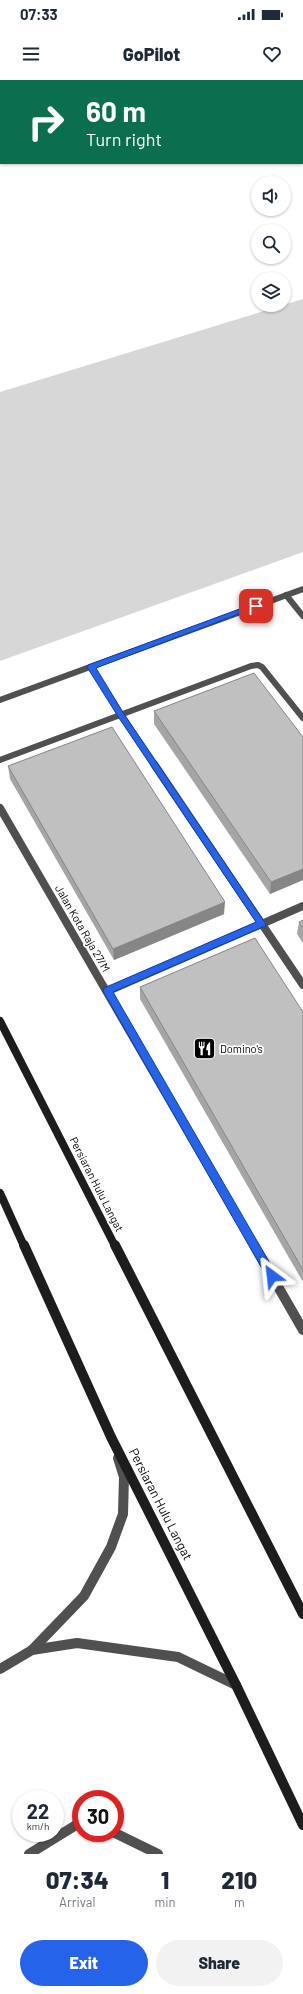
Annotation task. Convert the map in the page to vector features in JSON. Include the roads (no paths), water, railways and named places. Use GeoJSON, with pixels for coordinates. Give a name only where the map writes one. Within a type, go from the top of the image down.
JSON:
{"type":"FeatureCollection","features":[{"type":"Feature","properties":{"kind":"main road","name":"Persiaran Hulu Langat"},"geometry":{"type":"LineString","coordinates":[[0,1021],[303,1614]]}},
{"type":"Feature","properties":{"kind":"main road","name":"Persiaran Hulu Langat"},"geometry":{"type":"LineString","coordinates":[[0,1193],[111,1437],[236,1685],[303,1825]]}},
{"type":"Feature","properties":{"kind":"street"},"geometry":{"type":"LineString","coordinates":[[0,700],[303,589]]}},
{"type":"Feature","properties":{"kind":"street"},"geometry":{"type":"LineString","coordinates":[[286,595],[303,616]]}},
{"type":"Feature","properties":{"kind":"street"},"geometry":{"type":"LineString","coordinates":[[0,760],[122,716],[251,666],[258,665],[262,667],[303,718]]}},
{"type":"Feature","properties":{"kind":"street"},"geometry":{"type":"LineString","coordinates":[[91,667],[122,716],[303,985]]}},
{"type":"Feature","properties":{"kind":"street","name":"Jalan Kota Raja 27/M"},"geometry":{"type":"LineString","coordinates":[[0,808],[108,991],[303,1330]]}},
{"type":"Feature","properties":{"kind":"street"},"geometry":{"type":"LineString","coordinates":[[108,991],[303,906]]}},
{"type":"Feature","properties":{"kind":"street"},"geometry":{"type":"LineString","coordinates":[[0,1669],[32,1650],[84,1596],[111,1547],[123,1514],[124,1477],[111,1437]]}},
{"type":"Feature","properties":{"kind":"street"},"geometry":{"type":"LineString","coordinates":[[32,1650],[77,1643],[178,1657],[236,1685]]}},
{"type":"Feature","properties":{"kind":"street"},"geometry":{"type":"LineString","coordinates":[[29,1854],[72,1828]]}},
{"type":"Feature","properties":{"kind":"street"},"geometry":{"type":"LineString","coordinates":[[124,1837],[158,1854]]}},
{"type":"Feature","properties":{"kind":"place","name":"Domino's"},"geometry":{"type":"Point","coordinates":[205,1048]}}]}
